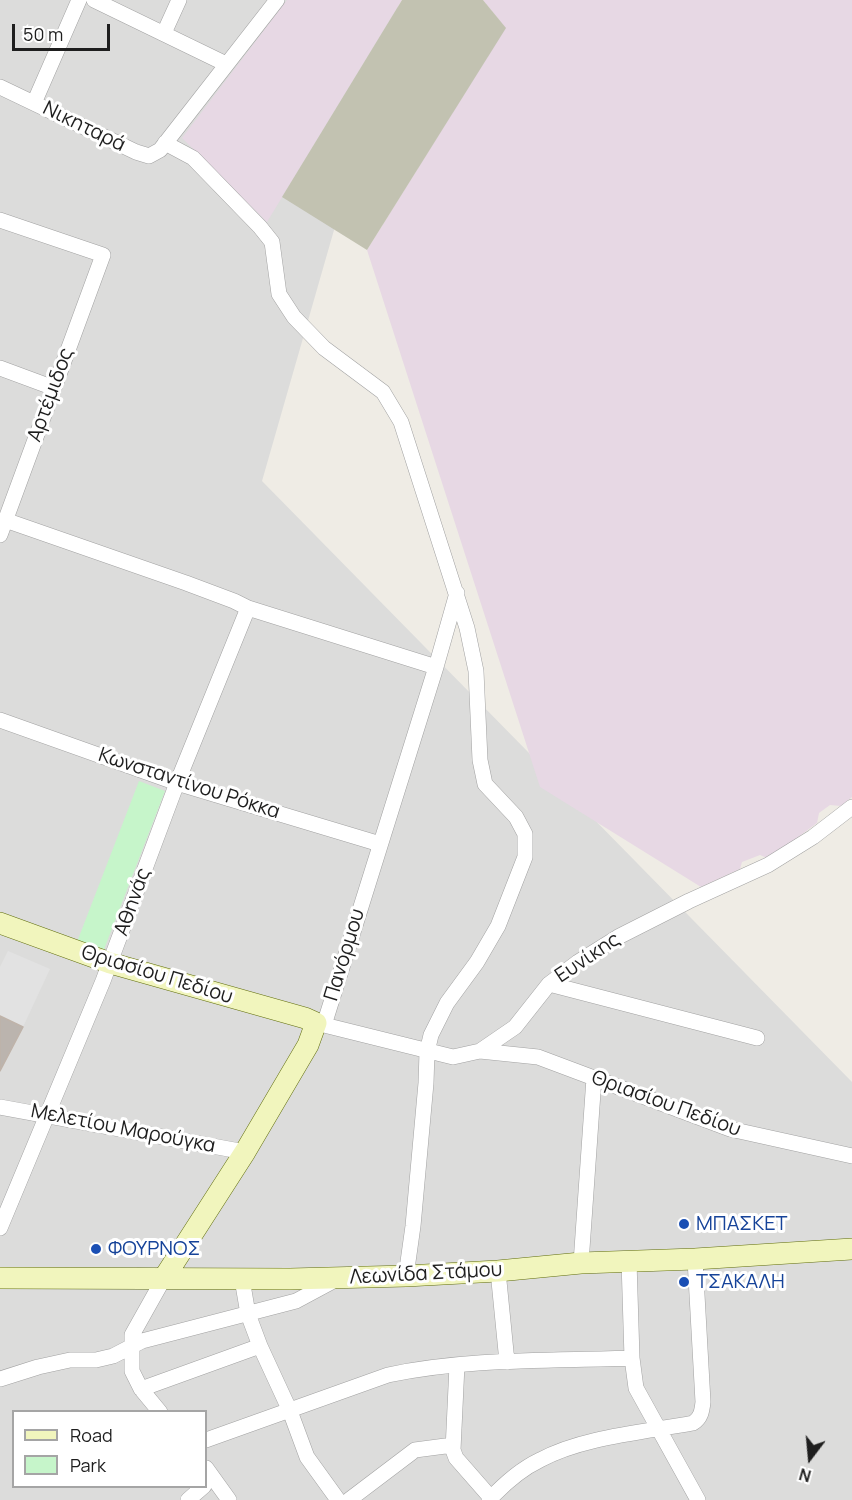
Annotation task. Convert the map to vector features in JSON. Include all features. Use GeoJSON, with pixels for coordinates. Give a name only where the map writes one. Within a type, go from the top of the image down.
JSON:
{"type":"FeatureCollection","features":[{"type":"Feature","properties":{"kind":"main road","name":"Θριασίου Πεδίου"},"geometry":{"type":"LineString","coordinates":[[0,923],[108,968]]}},
{"type":"Feature","properties":{"kind":"main road","name":"Θριασίου Πεδίου"},"geometry":{"type":"LineString","coordinates":[[0,936],[108,968],[305,1018],[317,1027]]}},
{"type":"Feature","properties":{"kind":"main road","name":"Πανόρμου"},"geometry":{"type":"LineString","coordinates":[[164,1278],[245,1152],[317,1027]]}},
{"type":"Feature","properties":{"kind":"main road","name":"Λεωνίδα Στάμου"},"geometry":{"type":"LineString","coordinates":[[0,1278],[242,1279],[406,1276],[498,1271],[581,1263],[695,1259],[852,1249]]}},
{"type":"Feature","properties":{"kind":"street"},"geometry":{"type":"LineString","coordinates":[[34,103],[79,0]]}},
{"type":"Feature","properties":{"kind":"street"},"geometry":{"type":"LineString","coordinates":[[94,0],[226,63]]}},
{"type":"Feature","properties":{"kind":"street"},"geometry":{"type":"LineString","coordinates":[[164,33],[178,0]]}},
{"type":"Feature","properties":{"kind":"street"},"geometry":{"type":"LineString","coordinates":[[277,0],[165,143],[193,158],[272,242],[279,294],[294,317],[324,348],[383,392],[401,422],[467,628],[476,671],[480,760],[485,784],[516,817],[525,834],[525,857],[498,926],[477,962],[447,1003],[431,1035],[427,1052],[413,1226],[406,1276]]}},
{"type":"Feature","properties":{"kind":"street","name":"Νικηταρά"},"geometry":{"type":"LineString","coordinates":[[0,87],[136,152],[149,156],[160,150],[165,143]]}},
{"type":"Feature","properties":{"kind":"street","name":"Αρτέμιδος"},"geometry":{"type":"LineString","coordinates":[[0,220],[103,255],[0,535]]}},
{"type":"Feature","properties":{"kind":"street"},"geometry":{"type":"LineString","coordinates":[[0,368],[54,388]]}},
{"type":"Feature","properties":{"kind":"street"},"geometry":{"type":"LineString","coordinates":[[5,520],[186,583],[248,608],[436,667]]}},
{"type":"Feature","properties":{"kind":"street","name":"Πανόρμου"},"geometry":{"type":"LineString","coordinates":[[317,1027],[380,844],[457,593]]}},
{"type":"Feature","properties":{"kind":"street","name":"Αθηνάς"},"geometry":{"type":"LineString","coordinates":[[0,1228],[108,968],[177,783],[248,608]]}},
{"type":"Feature","properties":{"kind":"street","name":"Κωνσταντίνου Ρόκκα"},"geometry":{"type":"LineString","coordinates":[[0,720],[177,783],[380,844]]}},
{"type":"Feature","properties":{"kind":"street","name":"Ευνίκης"},"geometry":{"type":"LineString","coordinates":[[317,1027],[453,1057],[480,1051],[515,1027],[549,984],[618,937],[768,865],[813,837],[852,807]]}},
{"type":"Feature","properties":{"kind":"street"},"geometry":{"type":"LineString","coordinates":[[549,984],[757,1038]]}},
{"type":"Feature","properties":{"kind":"street","name":"Θριασίου Πεδίου"},"geometry":{"type":"LineString","coordinates":[[480,1051],[538,1058],[730,1129],[852,1156]]}},
{"type":"Feature","properties":{"kind":"street"},"geometry":{"type":"LineString","coordinates":[[581,1263],[594,1077]]}},
{"type":"Feature","properties":{"kind":"street","name":"Μελετίου Μαρούγκα"},"geometry":{"type":"LineString","coordinates":[[0,1107],[245,1152]]}},
{"type":"Feature","properties":{"kind":"street"},"geometry":{"type":"LineString","coordinates":[[458,1365],[453,1445],[456,1458],[490,1499],[519,1473],[540,1459],[580,1444],[693,1423],[702,1414],[704,1402],[695,1259]]}},
{"type":"Feature","properties":{"kind":"street"},"geometry":{"type":"LineString","coordinates":[[629,1261],[632,1358],[636,1388],[698,1500]]}},
{"type":"Feature","properties":{"kind":"street"},"geometry":{"type":"LineString","coordinates":[[498,1271],[507,1362]]}},
{"type":"Feature","properties":{"kind":"street"},"geometry":{"type":"LineString","coordinates":[[158,1410],[141,1389],[132,1371],[132,1335],[164,1278]]}},
{"type":"Feature","properties":{"kind":"street"},"geometry":{"type":"LineString","coordinates":[[0,1378],[38,1366],[113,1356],[142,1341],[296,1301],[339,1278]]}},
{"type":"Feature","properties":{"kind":"street"},"geometry":{"type":"LineString","coordinates":[[242,1279],[248,1314],[290,1411],[307,1457],[338,1500]]}},
{"type":"Feature","properties":{"kind":"street"},"geometry":{"type":"LineString","coordinates":[[141,1389],[260,1346]]}},
{"type":"Feature","properties":{"kind":"street"},"geometry":{"type":"LineString","coordinates":[[207,1440],[388,1375],[412,1370],[507,1362],[632,1358]]}},
{"type":"Feature","properties":{"kind":"street"},"geometry":{"type":"LineString","coordinates":[[349,1500],[415,1450],[453,1445]]}},
{"type":"Feature","properties":{"kind":"street"},"geometry":{"type":"LineString","coordinates":[[207,1479],[229,1500]]}},
{"type":"Feature","properties":{"kind":"street"},"geometry":{"type":"LineString","coordinates":[[188,1500],[199,1488]]}},
{"type":"Feature","properties":{"kind":"shaded area"},"geometry":{"type":"Polygon","coordinates":[[[0,0],[400,0],[262,481],[852,1082],[852,1500],[0,1500],[0,0]]]}},
{"type":"Feature","properties":{"kind":"shaded area"},"geometry":{"type":"Polygon","coordinates":[[[287,0],[402,0],[267,222],[182,138],[287,0]]]}},
{"type":"Feature","properties":{"kind":"shaded area"},"geometry":{"type":"Polygon","coordinates":[[[402,0],[483,0],[506,28],[367,250],[282,197],[402,0]]]}},
{"type":"Feature","properties":{"kind":"shaded area"},"geometry":{"type":"Polygon","coordinates":[[[483,0],[852,0],[852,797],[841,806],[830,805],[819,813],[817,823],[767,858],[760,855],[742,862],[740,869],[701,887],[540,787],[367,250],[505,28],[483,0]]]}},
{"type":"Feature","properties":{"kind":"shaded area"},"geometry":{"type":"Polygon","coordinates":[[[8,951],[50,969],[23,1027],[0,1016],[0,967],[8,951]]]}},
{"type":"Feature","properties":{"kind":"green space"},"geometry":{"type":"Polygon","coordinates":[[[139,781],[165,791],[103,952],[77,942],[139,781]]]}},
{"type":"Feature","properties":{"kind":"building"},"geometry":{"type":"Polygon","coordinates":[[[0,1016],[23,1027],[0,1071],[0,1016]]]}},
{"type":"Feature","properties":{"kind":"place","name":"ΜΠΑΣΚΕΤ"},"geometry":{"type":"Point","coordinates":[684,1224]}},
{"type":"Feature","properties":{"kind":"place","name":"ΦΟΥΡΝΟΣ"},"geometry":{"type":"Point","coordinates":[96,1249]}},
{"type":"Feature","properties":{"kind":"place","name":"ΤΣΑΚΑΛΗ"},"geometry":{"type":"Point","coordinates":[684,1282]}}]}
